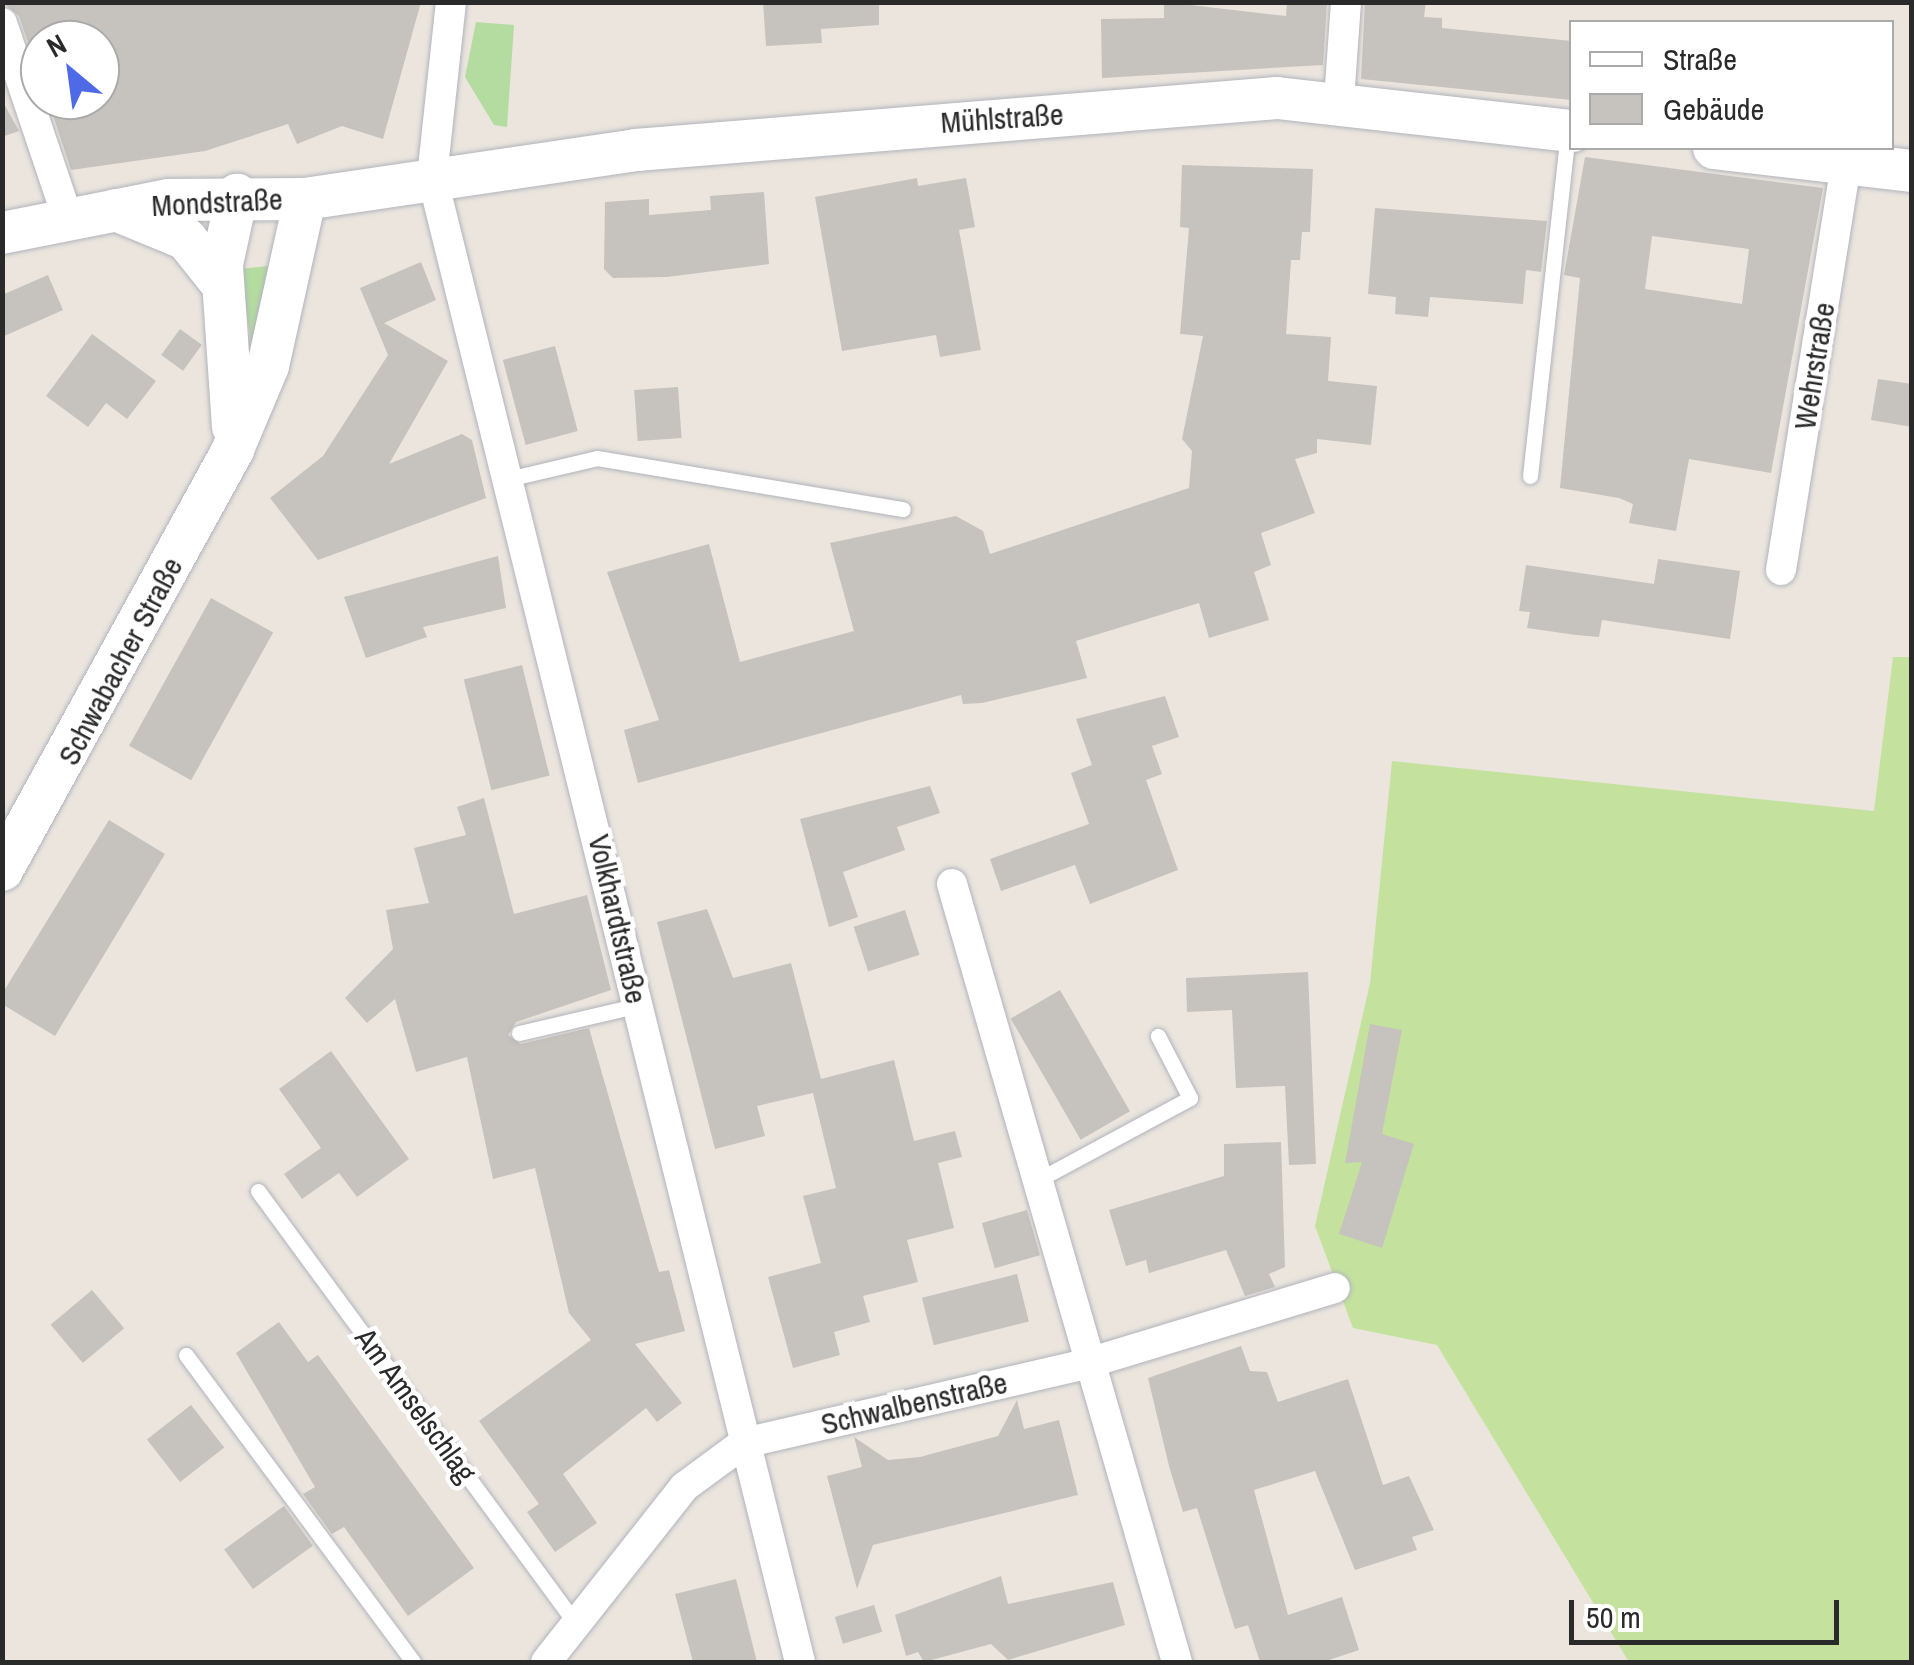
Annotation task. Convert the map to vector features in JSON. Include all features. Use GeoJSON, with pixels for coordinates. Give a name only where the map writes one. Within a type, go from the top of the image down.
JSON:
{"type":"FeatureCollection","features":[{"type":"Feature","properties":{"kind":"street"},"geometry":{"type":"LineString","coordinates":[[432,176],[451,2]]}},
{"type":"Feature","properties":{"kind":"street"},"geometry":{"type":"LineString","coordinates":[[1338,100],[1346,2]]}},
{"type":"Feature","properties":{"kind":"street"},"geometry":{"type":"LineString","coordinates":[[2,23],[68,219]]}},
{"type":"Feature","properties":{"kind":"street","name":"Mühlstraße"},"geometry":{"type":"LineString","coordinates":[[432,176],[862,128],[1338,100],[1569,130]]}},
{"type":"Feature","properties":{"kind":"street"},"geometry":{"type":"LineString","coordinates":[[1732,150],[1912,171]]}},
{"type":"Feature","properties":{"kind":"street","name":"Wehrstraße"},"geometry":{"type":"LineString","coordinates":[[1782,570],[1846,163]]}},
{"type":"Feature","properties":{"kind":"street","name":"Mondstraße"},"geometry":{"type":"LineString","coordinates":[[2,233],[116,210],[237,195],[305,199],[432,176]]}},
{"type":"Feature","properties":{"kind":"street","name":"Volkhardtstraße"},"geometry":{"type":"LineString","coordinates":[[432,176],[512,478],[800,1662]]}},
{"type":"Feature","properties":{"kind":"street","name":"Schwabacher Straße"},"geometry":{"type":"LineString","coordinates":[[233,449],[234,350],[222,284],[237,195]]}},
{"type":"Feature","properties":{"kind":"street","name":"Schwabacher Straße"},"geometry":{"type":"LineString","coordinates":[[2,870],[233,449],[268,366],[305,199]]}},
{"type":"Feature","properties":{"kind":"street"},"geometry":{"type":"LineString","coordinates":[[116,210],[186,239],[222,284]]}},
{"type":"Feature","properties":{"kind":"street"},"geometry":{"type":"LineString","coordinates":[[952,884],[1085,1364],[1176,1662]]}},
{"type":"Feature","properties":{"kind":"street","name":"Schwalbenstraße"},"geometry":{"type":"LineString","coordinates":[[744,1443],[1085,1364],[1335,1288]]}},
{"type":"Feature","properties":{"kind":"street"},"geometry":{"type":"LineString","coordinates":[[546,1662],[573,1620],[684,1487],[744,1443]]}},
{"type":"Feature","properties":{"kind":"lane"},"geometry":{"type":"LineString","coordinates":[[1530,476],[1569,139]]}},
{"type":"Feature","properties":{"kind":"lane"},"geometry":{"type":"LineString","coordinates":[[512,478],[597,458],[903,509]]}},
{"type":"Feature","properties":{"kind":"lane"},"geometry":{"type":"LineString","coordinates":[[519,1034],[639,1004]]}},
{"type":"Feature","properties":{"kind":"lane"},"geometry":{"type":"LineString","coordinates":[[1036,1181],[1190,1098],[1158,1036]]}},
{"type":"Feature","properties":{"kind":"lane","name":"Am Amselschlag"},"geometry":{"type":"LineString","coordinates":[[258,1190],[573,1620]]}},
{"type":"Feature","properties":{"kind":"lane"},"geometry":{"type":"LineString","coordinates":[[186,1356],[413,1662]]}},
{"type":"Feature","properties":{"kind":"green space"},"geometry":{"type":"Polygon","coordinates":[[[476,22],[514,25],[507,127],[494,125],[465,77],[476,22]]]}},
{"type":"Feature","properties":{"kind":"green space"},"geometry":{"type":"Polygon","coordinates":[[[268,266],[259,353],[254,358],[239,269],[268,266]]]}},
{"type":"Feature","properties":{"kind":"green space"},"geometry":{"type":"Polygon","coordinates":[[[1893,657],[1911,657],[1911,1662],[1629,1662],[1437,1345],[1353,1328],[1315,1226],[1370,983],[1392,761],[1874,811],[1893,657]]]}},
{"type":"Feature","properties":{"kind":"building"},"geometry":{"type":"Polygon","coordinates":[[[2,2],[421,2],[383,139],[342,126],[297,144],[288,124],[205,151],[71,170],[55,120],[120,120],[120,20],[20,20],[2,2]]]}},
{"type":"Feature","properties":{"kind":"building"},"geometry":{"type":"Polygon","coordinates":[[[763,2],[879,2],[879,25],[821,29],[822,43],[766,46],[763,2]]]}},
{"type":"Feature","properties":{"kind":"building"},"geometry":{"type":"Polygon","coordinates":[[[1164,2],[1286,16],[1287,2],[1327,2],[1323,65],[1102,78],[1101,19],[1164,18],[1164,2]]]}},
{"type":"Feature","properties":{"kind":"building"},"geometry":{"type":"Polygon","coordinates":[[[1365,2],[1426,2],[1424,17],[1442,18],[1442,28],[1569,41],[1569,100],[1361,79],[1365,2]]]}},
{"type":"Feature","properties":{"kind":"building"},"geometry":{"type":"Polygon","coordinates":[[[2,100],[19,131],[2,137],[2,100]]]}},
{"type":"Feature","properties":{"kind":"building"},"geometry":{"type":"Polygon","coordinates":[[[1585,157],[1823,188],[1771,473],[1689,459],[1676,531],[1629,523],[1633,504],[1619,498],[1560,488],[1580,278],[1564,275],[1585,157]],[[1652,236],[1645,289],[1742,304],[1749,249],[1652,236]]]}},
{"type":"Feature","properties":{"kind":"building"},"geometry":{"type":"Polygon","coordinates":[[[1182,165],[1313,169],[1310,232],[1302,232],[1300,260],[1291,260],[1286,334],[1331,337],[1328,381],[1377,386],[1371,445],[1317,439],[1317,453],[1295,459],[1315,513],[1261,533],[1271,565],[1254,572],[1269,620],[1209,638],[1199,603],[1076,641],[1087,678],[982,703],[963,704],[961,695],[638,783],[624,730],[659,720],[607,572],[709,544],[740,662],[854,631],[830,543],[956,516],[983,531],[990,554],[1189,488],[1192,451],[1182,439],[1203,336],[1180,334],[1189,228],[1180,227],[1182,165]]]}},
{"type":"Feature","properties":{"kind":"building"},"geometry":{"type":"Polygon","coordinates":[[[917,178],[918,186],[966,178],[975,227],[959,230],[981,350],[940,357],[936,335],[842,351],[815,197],[917,178]]]}},
{"type":"Feature","properties":{"kind":"building"},"geometry":{"type":"Polygon","coordinates":[[[764,192],[769,264],[667,277],[613,278],[604,269],[605,202],[649,199],[649,215],[711,210],[710,196],[764,192]]]}},
{"type":"Feature","properties":{"kind":"building"},"geometry":{"type":"Polygon","coordinates":[[[1375,208],[1547,221],[1541,272],[1526,270],[1523,304],[1430,297],[1428,317],[1395,314],[1396,297],[1368,294],[1375,208]]]}},
{"type":"Feature","properties":{"kind":"building"},"geometry":{"type":"Polygon","coordinates":[[[421,262],[436,300],[384,323],[448,361],[389,464],[462,434],[472,440],[486,498],[318,560],[270,498],[323,456],[388,355],[360,288],[421,262]]]}},
{"type":"Feature","properties":{"kind":"building"},"geometry":{"type":"Polygon","coordinates":[[[48,275],[63,310],[2,337],[2,295],[48,275]]]}},
{"type":"Feature","properties":{"kind":"building"},"geometry":{"type":"Polygon","coordinates":[[[180,329],[202,345],[183,371],[161,355],[180,329]]]}},
{"type":"Feature","properties":{"kind":"building"},"geometry":{"type":"Polygon","coordinates":[[[92,334],[156,381],[127,419],[106,403],[88,427],[46,396],[92,334]]]}},
{"type":"Feature","properties":{"kind":"building"},"geometry":{"type":"Polygon","coordinates":[[[555,346],[578,431],[526,445],[503,360],[555,346]]]}},
{"type":"Feature","properties":{"kind":"building"},"geometry":{"type":"Polygon","coordinates":[[[1878,379],[1912,384],[1912,427],[1871,420],[1878,379]]]}},
{"type":"Feature","properties":{"kind":"building"},"geometry":{"type":"Polygon","coordinates":[[[678,387],[682,438],[638,441],[634,390],[678,387]]]}},
{"type":"Feature","properties":{"kind":"building"},"geometry":{"type":"Polygon","coordinates":[[[498,556],[506,608],[423,627],[427,637],[366,658],[344,597],[498,556]]]}},
{"type":"Feature","properties":{"kind":"building"},"geometry":{"type":"Polygon","coordinates":[[[1658,559],[1740,571],[1730,639],[1602,620],[1599,637],[1576,635],[1527,628],[1530,612],[1519,611],[1526,565],[1654,584],[1658,559]]]}},
{"type":"Feature","properties":{"kind":"building"},"geometry":{"type":"Polygon","coordinates":[[[211,598],[273,632],[191,780],[129,746],[211,598]]]}},
{"type":"Feature","properties":{"kind":"building"},"geometry":{"type":"Polygon","coordinates":[[[522,665],[550,776],[491,790],[464,680],[522,665]]]}},
{"type":"Feature","properties":{"kind":"building"},"geometry":{"type":"Polygon","coordinates":[[[1165,696],[1179,737],[1152,746],[1162,774],[1146,780],[1178,870],[1090,904],[1075,865],[1001,891],[990,859],[1089,824],[1071,773],[1092,765],[1076,719],[1165,696]]]}},
{"type":"Feature","properties":{"kind":"building"},"geometry":{"type":"Polygon","coordinates":[[[930,786],[940,813],[897,827],[905,850],[843,872],[858,917],[829,927],[800,819],[930,786]]]}},
{"type":"Feature","properties":{"kind":"building"},"geometry":{"type":"Polygon","coordinates":[[[484,798],[514,914],[587,895],[611,990],[516,1022],[508,1035],[521,1044],[589,1028],[659,1272],[669,1270],[685,1331],[635,1344],[682,1403],[657,1422],[646,1408],[563,1474],[597,1523],[555,1552],[527,1512],[539,1504],[479,1421],[591,1340],[569,1313],[535,1168],[493,1179],[467,1057],[416,1072],[395,999],[367,1023],[345,998],[393,949],[386,910],[429,903],[414,848],[466,835],[457,807],[484,798]]]}},
{"type":"Feature","properties":{"kind":"building"},"geometry":{"type":"Polygon","coordinates":[[[109,820],[165,854],[55,1036],[2,1004],[2,994],[109,820]]]}},
{"type":"Feature","properties":{"kind":"building"},"geometry":{"type":"Polygon","coordinates":[[[707,909],[733,978],[791,963],[821,1079],[894,1060],[914,1141],[955,1131],[962,1157],[938,1163],[954,1228],[907,1240],[918,1282],[863,1296],[870,1322],[834,1332],[840,1355],[793,1368],[768,1277],[821,1263],[803,1196],[836,1188],[813,1093],[757,1106],[765,1136],[715,1149],[657,922],[707,909]]]}},
{"type":"Feature","properties":{"kind":"building"},"geometry":{"type":"Polygon","coordinates":[[[905,910],[920,955],[868,971],[854,927],[905,910]]]}},
{"type":"Feature","properties":{"kind":"building"},"geometry":{"type":"Polygon","coordinates":[[[1308,972],[1316,1164],[1289,1165],[1285,1086],[1236,1088],[1232,1010],[1187,1012],[1186,978],[1308,972]]]}},
{"type":"Feature","properties":{"kind":"building"},"geometry":{"type":"Polygon","coordinates":[[[1060,990],[1130,1111],[1081,1140],[1011,1018],[1060,990]]]}},
{"type":"Feature","properties":{"kind":"building"},"geometry":{"type":"Polygon","coordinates":[[[1370,1024],[1402,1030],[1382,1134],[1414,1144],[1382,1248],[1339,1234],[1362,1162],[1345,1163],[1370,1024]]]}},
{"type":"Feature","properties":{"kind":"building"},"geometry":{"type":"Polygon","coordinates":[[[331,1051],[409,1159],[357,1197],[339,1173],[302,1199],[284,1174],[321,1148],[279,1089],[331,1051]]]}},
{"type":"Feature","properties":{"kind":"building"},"geometry":{"type":"Polygon","coordinates":[[[1281,1142],[1285,1267],[1269,1274],[1275,1287],[1245,1296],[1226,1250],[1149,1273],[1146,1260],[1126,1266],[1109,1210],[1224,1176],[1224,1144],[1281,1142]]]}},
{"type":"Feature","properties":{"kind":"building"},"geometry":{"type":"Polygon","coordinates":[[[1027,1210],[1040,1255],[995,1268],[982,1223],[1027,1210]]]}},
{"type":"Feature","properties":{"kind":"building"},"geometry":{"type":"Polygon","coordinates":[[[1017,1274],[1029,1322],[934,1345],[922,1298],[1017,1274]]]}},
{"type":"Feature","properties":{"kind":"building"},"geometry":{"type":"Polygon","coordinates":[[[92,1290],[124,1328],[83,1363],[51,1325],[92,1290]]]}},
{"type":"Feature","properties":{"kind":"building"},"geometry":{"type":"Polygon","coordinates":[[[279,1322],[308,1362],[318,1355],[474,1568],[408,1616],[344,1527],[332,1534],[303,1494],[315,1487],[236,1353],[279,1322]]]}},
{"type":"Feature","properties":{"kind":"building"},"geometry":{"type":"Polygon","coordinates":[[[1241,1346],[1250,1371],[1267,1372],[1278,1402],[1348,1379],[1383,1485],[1409,1476],[1434,1530],[1412,1537],[1417,1550],[1355,1570],[1315,1471],[1254,1490],[1288,1615],[1342,1597],[1359,1650],[1323,1662],[1260,1662],[1248,1625],[1235,1629],[1197,1508],[1183,1512],[1169,1466],[1148,1378],[1241,1346]]]}},
{"type":"Feature","properties":{"kind":"building"},"geometry":{"type":"Polygon","coordinates":[[[1017,1400],[1024,1429],[1059,1420],[1078,1495],[873,1545],[857,1589],[827,1476],[862,1467],[854,1437],[888,1460],[920,1457],[998,1436],[1017,1400]]]}},
{"type":"Feature","properties":{"kind":"building"},"geometry":{"type":"Polygon","coordinates":[[[191,1405],[224,1448],[180,1482],[147,1439],[191,1405]]]}},
{"type":"Feature","properties":{"kind":"building"},"geometry":{"type":"Polygon","coordinates":[[[284,1506],[313,1546],[253,1589],[224,1549],[284,1506]]]}},
{"type":"Feature","properties":{"kind":"building"},"geometry":{"type":"Polygon","coordinates":[[[1001,1576],[1008,1604],[1113,1582],[1125,1625],[1008,1660],[991,1644],[924,1662],[918,1652],[906,1656],[895,1615],[1001,1576]]]}},
{"type":"Feature","properties":{"kind":"building"},"geometry":{"type":"Polygon","coordinates":[[[736,1579],[757,1662],[693,1662],[675,1594],[736,1579]]]}},
{"type":"Feature","properties":{"kind":"building"},"geometry":{"type":"Polygon","coordinates":[[[874,1605],[882,1632],[843,1644],[835,1617],[874,1605]]]}}]}
